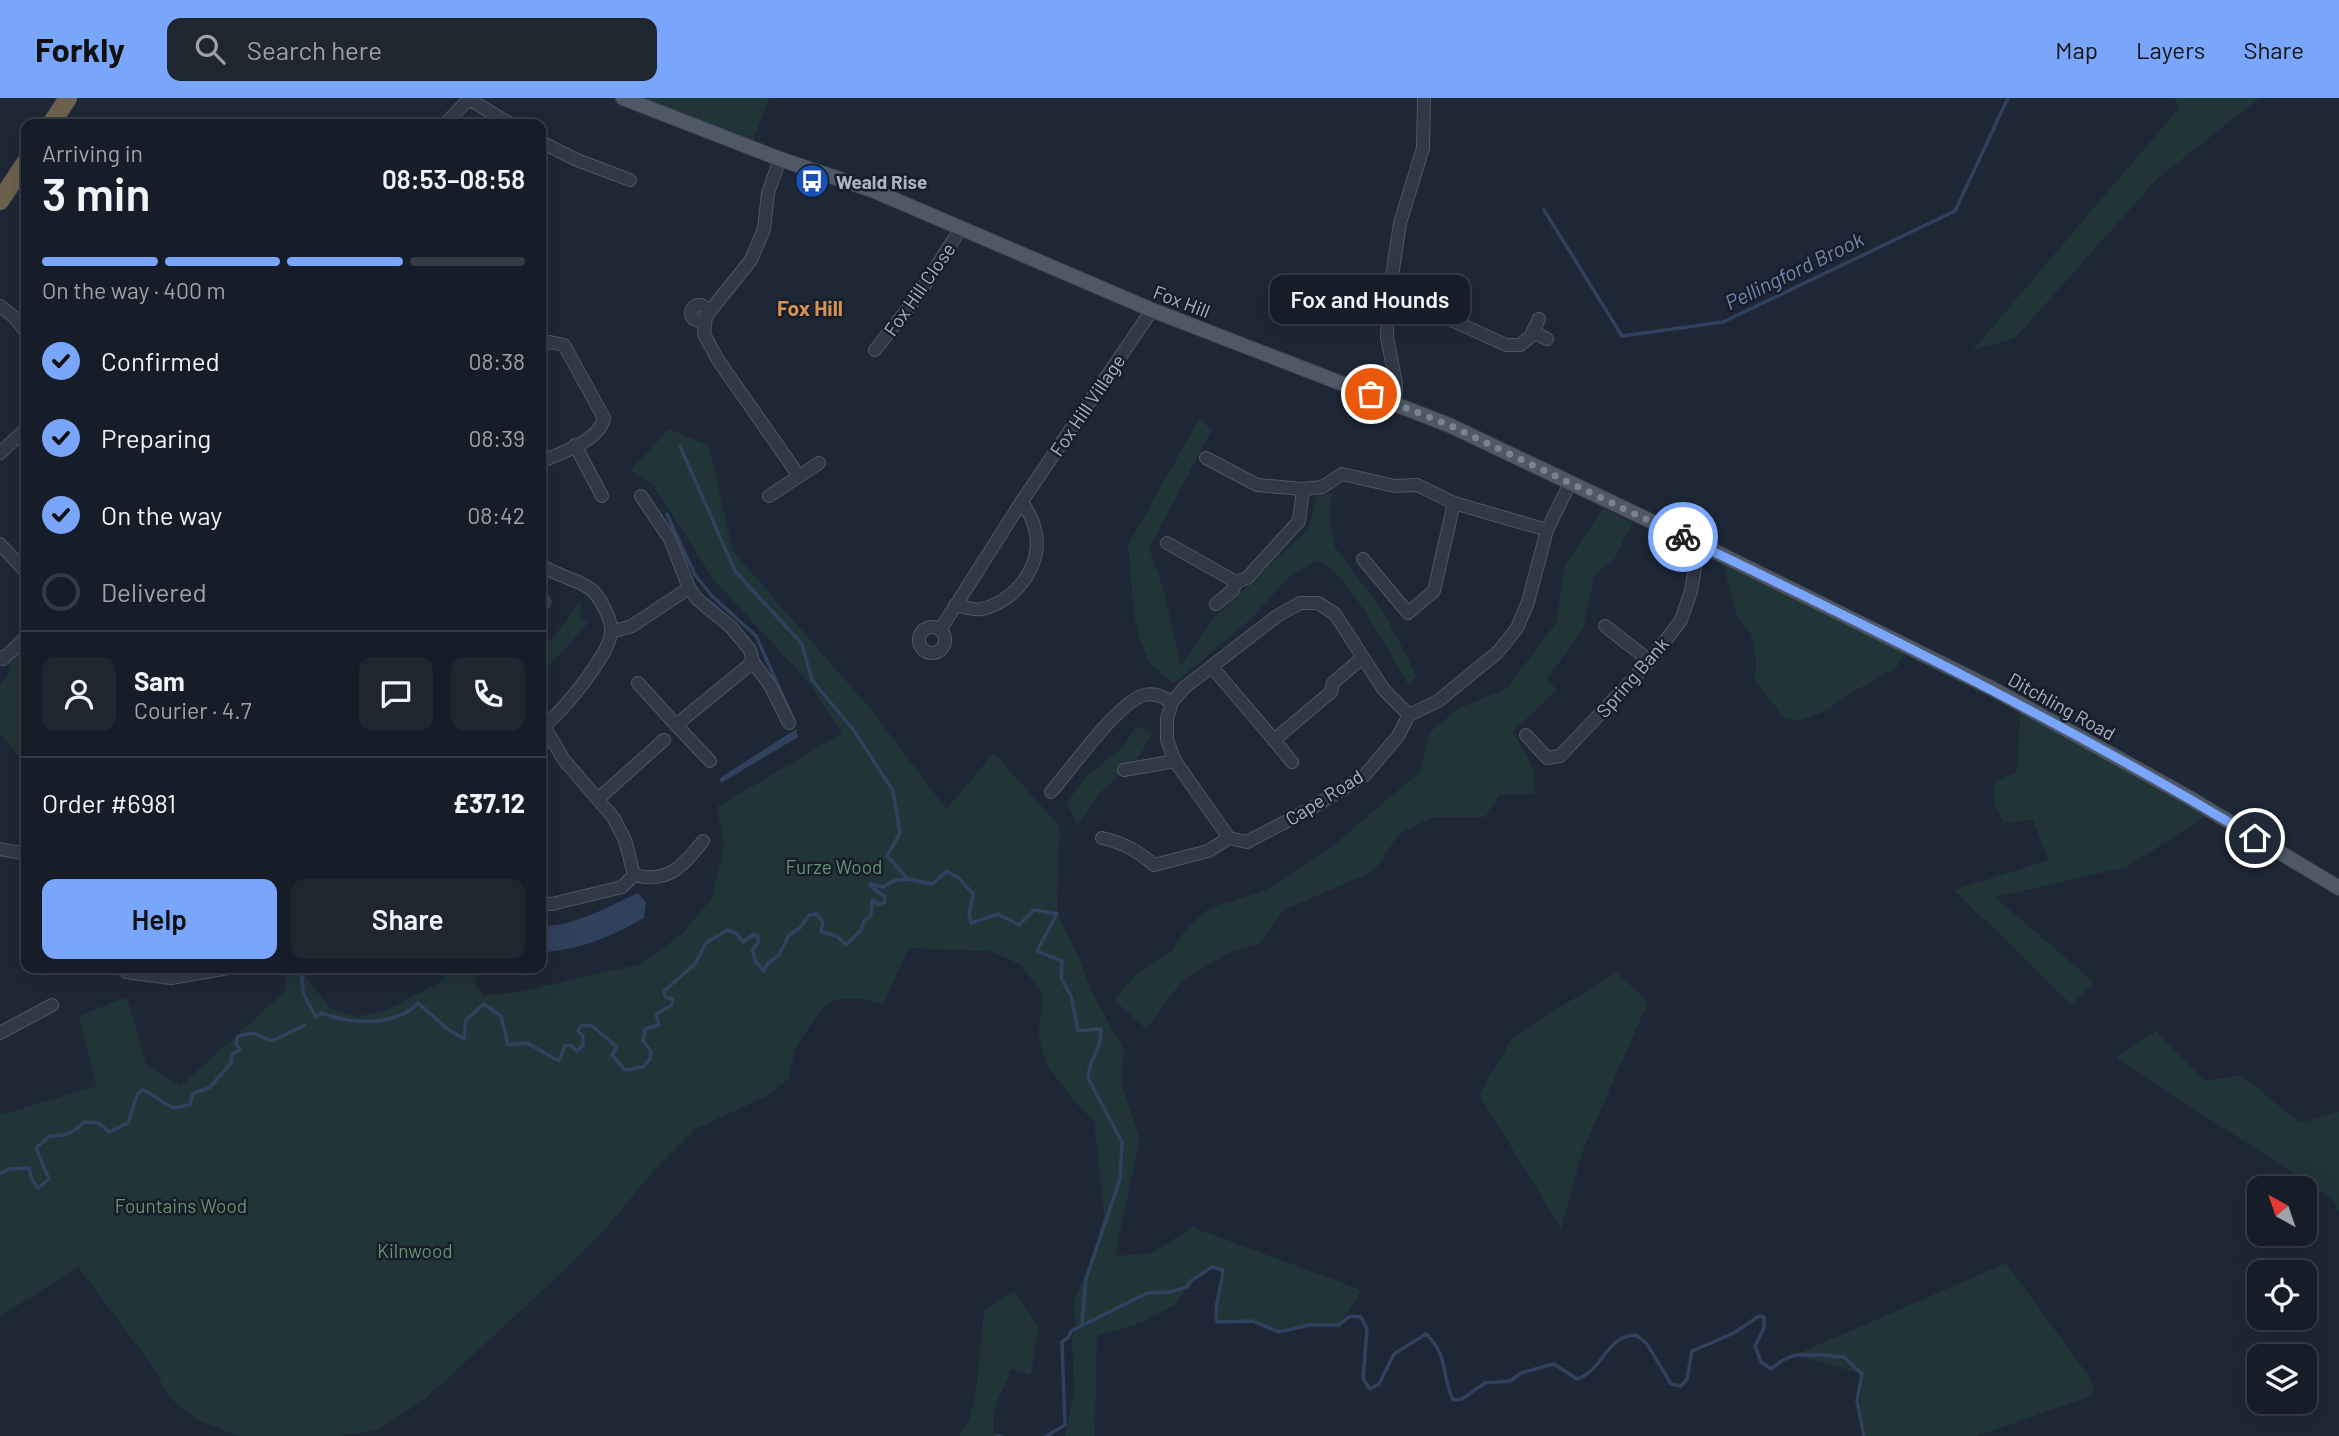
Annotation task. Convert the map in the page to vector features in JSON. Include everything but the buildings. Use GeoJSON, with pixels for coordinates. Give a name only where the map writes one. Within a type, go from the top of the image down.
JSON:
{"type":"FeatureCollection","features":[{"type":"Feature","properties":{"kind":"highway"},"geometry":{"type":"LineString","coordinates":[[54,119],[68,98]]}},
{"type":"Feature","properties":{"kind":"highway"},"geometry":{"type":"LineString","coordinates":[[0,201],[21,170]]}},
{"type":"Feature","properties":{"kind":"main road","name":"Fox Hill"},"geometry":{"type":"LineString","coordinates":[[623,98],[780,159],[872,190],[1152,310],[1449,425],[1720,554]]}},
{"type":"Feature","properties":{"kind":"main road","name":"Ditchling Road"},"geometry":{"type":"LineString","coordinates":[[1720,554],[1993,689],[2188,797],[2339,888]]}},
{"type":"Feature","properties":{"kind":"street"},"geometry":{"type":"LineString","coordinates":[[450,119],[469,98],[502,119]]}},
{"type":"Feature","properties":{"kind":"street"},"geometry":{"type":"LineString","coordinates":[[1395,403],[1396,384],[1387,337],[1387,308],[1399,223],[1423,148],[1424,98]]}},
{"type":"Feature","properties":{"kind":"street"},"geometry":{"type":"LineString","coordinates":[[546,145],[576,160],[630,180]]}},
{"type":"Feature","properties":{"kind":"street"},"geometry":{"type":"LineString","coordinates":[[780,159],[768,193],[764,229],[751,260],[704,312],[704,334],[718,360],[799,476]]}},
{"type":"Feature","properties":{"kind":"street","name":"Fox Hill Close"},"geometry":{"type":"LineString","coordinates":[[875,349],[917,297],[961,228]]}},
{"type":"Feature","properties":{"kind":"street"},"geometry":{"type":"LineString","coordinates":[[0,306],[21,326]]}},
{"type":"Feature","properties":{"kind":"street"},"geometry":{"type":"LineString","coordinates":[[1354,313],[1387,308],[1436,313],[1506,345],[1520,345],[1533,332],[1539,319]]}},
{"type":"Feature","properties":{"kind":"street","name":"Fox Hill Village"},"geometry":{"type":"LineString","coordinates":[[940,630],[1022,501],[1152,310]]}},
{"type":"Feature","properties":{"kind":"street"},"geometry":{"type":"LineString","coordinates":[[1533,332],[1547,339]]}},
{"type":"Feature","properties":{"kind":"street"},"geometry":{"type":"LineString","coordinates":[[546,344],[550,342],[564,345],[604,418],[596,434],[546,460]]}},
{"type":"Feature","properties":{"kind":"street"},"geometry":{"type":"LineString","coordinates":[[0,453],[21,434]]}},
{"type":"Feature","properties":{"kind":"street"},"geometry":{"type":"LineString","coordinates":[[575,445],[602,496]]}},
{"type":"Feature","properties":{"kind":"street"},"geometry":{"type":"LineString","coordinates":[[1206,458],[1257,485],[1322,488],[1342,474],[1395,486],[1417,485],[1454,503],[1547,530]]}},
{"type":"Feature","properties":{"kind":"street"},"geometry":{"type":"LineString","coordinates":[[769,496],[818,463]]}},
{"type":"Feature","properties":{"kind":"street"},"geometry":{"type":"LineString","coordinates":[[1229,838],[1175,761],[1167,740],[1167,719],[1172,702],[1185,687],[1277,616],[1300,603],[1318,603],[1335,614],[1384,690],[1409,715],[1438,701],[1498,652],[1510,636],[1528,602],[1547,530],[1570,484]]}},
{"type":"Feature","properties":{"kind":"street"},"geometry":{"type":"LineString","coordinates":[[1167,543],[1236,582],[1247,578],[1299,521],[1303,489]]}},
{"type":"Feature","properties":{"kind":"street"},"geometry":{"type":"LineString","coordinates":[[641,496],[670,539],[689,588],[697,599],[731,627],[750,650],[753,662],[770,685],[789,723]]}},
{"type":"Feature","properties":{"kind":"street"},"geometry":{"type":"LineString","coordinates":[[954,605],[980,610],[1009,596],[1026,580],[1036,559],[1035,527],[1022,501]]}},
{"type":"Feature","properties":{"kind":"street"},"geometry":{"type":"LineString","coordinates":[[1363,559],[1408,613],[1434,591],[1454,503]]}},
{"type":"Feature","properties":{"kind":"street"},"geometry":{"type":"LineString","coordinates":[[0,544],[21,567]]}},
{"type":"Feature","properties":{"kind":"street","name":"Spring Bank"},"geometry":{"type":"LineString","coordinates":[[1527,735],[1547,758],[1560,756],[1650,661],[1681,620],[1691,591],[1699,545]]}},
{"type":"Feature","properties":{"kind":"street"},"geometry":{"type":"LineString","coordinates":[[546,569],[555,575],[584,585],[595,593],[609,619],[611,632],[607,646],[577,691],[546,723]]}},
{"type":"Feature","properties":{"kind":"street"},"geometry":{"type":"LineString","coordinates":[[1216,604],[1233,590],[1236,582]]}},
{"type":"Feature","properties":{"kind":"street"},"geometry":{"type":"LineString","coordinates":[[611,632],[632,626],[689,588]]}},
{"type":"Feature","properties":{"kind":"street"},"geometry":{"type":"LineString","coordinates":[[1605,626],[1650,661]]}},
{"type":"Feature","properties":{"kind":"street"},"geometry":{"type":"LineString","coordinates":[[3,662],[21,642]]}},
{"type":"Feature","properties":{"kind":"street"},"geometry":{"type":"LineString","coordinates":[[1274,740],[1331,692],[1333,683],[1362,658]]}},
{"type":"Feature","properties":{"kind":"street"},"geometry":{"type":"LineString","coordinates":[[676,725],[753,662]]}},
{"type":"Feature","properties":{"kind":"street"},"geometry":{"type":"LineString","coordinates":[[1212,667],[1292,762]]}},
{"type":"Feature","properties":{"kind":"street"},"geometry":{"type":"LineString","coordinates":[[638,683],[710,761]]}},
{"type":"Feature","properties":{"kind":"street"},"geometry":{"type":"LineString","coordinates":[[1051,792],[1100,734],[1142,696],[1159,695],[1172,702]]}},
{"type":"Feature","properties":{"kind":"street","name":"Cape Road"},"geometry":{"type":"LineString","coordinates":[[1102,838],[1138,851],[1154,865],[1208,851],[1229,838],[1247,842],[1310,809],[1365,775],[1398,736],[1409,715]]}},
{"type":"Feature","properties":{"kind":"street"},"geometry":{"type":"LineString","coordinates":[[546,733],[564,760],[613,817],[625,840],[634,875]]}},
{"type":"Feature","properties":{"kind":"street"},"geometry":{"type":"LineString","coordinates":[[598,799],[664,740]]}},
{"type":"Feature","properties":{"kind":"street"},"geometry":{"type":"LineString","coordinates":[[1124,770],[1175,761]]}},
{"type":"Feature","properties":{"kind":"street"},"geometry":{"type":"LineString","coordinates":[[634,875],[652,880],[672,873],[703,841]]}},
{"type":"Feature","properties":{"kind":"street"},"geometry":{"type":"LineString","coordinates":[[0,864],[3,850],[21,853]]}},
{"type":"Feature","properties":{"kind":"street"},"geometry":{"type":"LineString","coordinates":[[546,903],[622,887],[634,875]]}},
{"type":"Feature","properties":{"kind":"street"},"geometry":{"type":"LineString","coordinates":[[134,973],[171,978],[200,973]]}},
{"type":"Feature","properties":{"kind":"street"},"geometry":{"type":"LineString","coordinates":[[0,1033],[52,1006]]}},
{"type":"Feature","properties":{"kind":"green space"},"geometry":{"type":"Polygon","coordinates":[[[623,98],[769,98],[751,147],[623,98]]]}},
{"type":"Feature","properties":{"kind":"green space"},"geometry":{"type":"Polygon","coordinates":[[[2174,98],[2260,98],[2158,178],[2015,338],[1972,351],[2179,108],[2174,98]]]}},
{"type":"Feature","properties":{"kind":"green space"},"geometry":{"type":"Polygon","coordinates":[[[1199,419],[1212,430],[1149,548],[1164,590],[1181,666],[1213,619],[1308,529],[1317,495],[1332,493],[1330,525],[1335,547],[1384,613],[1417,676],[1408,684],[1355,597],[1330,568],[1317,560],[1287,579],[1252,618],[1174,684],[1150,664],[1134,616],[1128,545],[1199,419]]]}},
{"type":"Feature","properties":{"kind":"green space"},"geometry":{"type":"Polygon","coordinates":[[[669,429],[709,446],[733,551],[873,712],[946,809],[994,753],[1060,827],[1057,914],[1081,962],[1091,991],[1124,1050],[1122,1085],[1140,1139],[1115,1256],[1152,1253],[1192,1227],[1362,1290],[1339,1325],[1310,1325],[1279,1332],[1251,1321],[1217,1322],[1217,1303],[1223,1271],[1212,1267],[1192,1280],[1175,1305],[1143,1322],[1097,1336],[1095,1436],[1065,1436],[1074,1390],[1074,1301],[1095,1250],[1104,1215],[1094,1121],[1072,1099],[1046,1063],[1038,1036],[1043,995],[1020,964],[989,951],[908,948],[884,1004],[858,998],[835,1000],[821,1010],[797,1045],[788,1079],[765,1097],[696,1129],[648,1177],[604,1231],[539,1294],[424,1400],[380,1429],[341,1436],[238,1436],[197,1420],[169,1397],[153,1367],[78,1267],[0,1317],[0,1115],[96,1086],[79,1016],[127,997],[146,1064],[181,1086],[285,991],[285,973],[305,973],[330,1009],[357,1017],[388,1009],[441,982],[447,973],[477,973],[475,985],[484,996],[518,992],[641,964],[682,934],[711,899],[724,846],[717,807],[842,733],[810,684],[714,580],[653,485],[631,470],[669,429]]]}},
{"type":"Feature","properties":{"kind":"green space"},"geometry":{"type":"Polygon","coordinates":[[[1603,508],[1632,523],[1614,560],[1595,574],[1583,629],[1547,679],[1557,690],[1513,731],[1533,768],[1536,794],[1500,794],[1485,817],[1433,817],[1399,834],[1374,871],[1284,910],[1259,944],[1228,953],[1182,981],[1146,1029],[1114,1000],[1136,974],[1170,953],[1186,929],[1209,908],[1264,891],[1330,848],[1420,772],[1429,733],[1459,708],[1506,689],[1556,623],[1565,565],[1603,508]]]}},
{"type":"Feature","properties":{"kind":"green space"},"geometry":{"type":"Polygon","coordinates":[[[1720,554],[1908,648],[1897,667],[1841,699],[1828,710],[1801,720],[1786,719],[1755,682],[1756,662],[1751,634],[1737,615],[1720,554]]]}},
{"type":"Feature","properties":{"kind":"green space"},"geometry":{"type":"Polygon","coordinates":[[[582,599],[580,616],[588,623],[546,669],[546,640],[550,642],[582,599]]]}},
{"type":"Feature","properties":{"kind":"green space"},"geometry":{"type":"Polygon","coordinates":[[[21,648],[21,754],[16,755],[0,733],[0,686],[10,672],[9,659],[21,648]]]}},
{"type":"Feature","properties":{"kind":"green space"},"geometry":{"type":"Polygon","coordinates":[[[2021,705],[2212,812],[2127,867],[1995,897],[2094,982],[2072,1005],[1954,890],[2048,860],[2033,820],[2004,823],[1994,803],[1994,784],[2017,771],[2021,705]]]}},
{"type":"Feature","properties":{"kind":"green space"},"geometry":{"type":"Polygon","coordinates":[[[1137,726],[1151,733],[1142,752],[1101,792],[1077,825],[1067,803],[1085,777],[1122,748],[1137,726]]]}},
{"type":"Feature","properties":{"kind":"green space"},"geometry":{"type":"Polygon","coordinates":[[[1616,972],[1648,1002],[1583,1150],[1561,1229],[1479,1094],[1513,1037],[1616,972]]]}},
{"type":"Feature","properties":{"kind":"green space"},"geometry":{"type":"Polygon","coordinates":[[[2156,1031],[2205,1081],[2241,1075],[2300,1123],[2339,1111],[2339,1212],[2331,1198],[2317,1189],[2317,1176],[2297,1176],[2116,1058],[2156,1031]]]}},
{"type":"Feature","properties":{"kind":"green space"},"geometry":{"type":"Polygon","coordinates":[[[2006,1263],[2091,1379],[2094,1395],[1977,1436],[1864,1436],[1860,1416],[1862,1374],[1795,1355],[2006,1263]]]}},
{"type":"Feature","properties":{"kind":"green space"},"geometry":{"type":"Polygon","coordinates":[[[1014,1291],[1038,1328],[1031,1375],[1011,1369],[995,1409],[994,1436],[959,1436],[969,1419],[976,1391],[984,1311],[1014,1291]]]}},
{"type":"Feature","properties":{"kind":"water"},"geometry":{"type":"Polygon","coordinates":[[[796,729],[798,737],[721,783],[720,778],[796,729]]]}},
{"type":"Feature","properties":{"kind":"water"},"geometry":{"type":"Polygon","coordinates":[[[638,893],[646,903],[644,918],[620,931],[568,949],[546,952],[546,925],[564,924],[638,893]]]}},
{"type":"Feature","properties":{"kind":"waterway","name":"Pellingford Brook"},"geometry":{"type":"LineString","coordinates":[[1544,210],[1622,336],[1723,322],[1955,211],[2008,98]]}},
{"type":"Feature","properties":{"kind":"waterway"},"geometry":{"type":"LineString","coordinates":[[680,446],[735,571],[802,644],[812,680],[855,732],[893,791],[900,833],[887,856],[908,879]]}},
{"type":"Feature","properties":{"kind":"waterway"},"geometry":{"type":"LineString","coordinates":[[667,514],[695,575],[712,596],[756,636],[791,714]]}},
{"type":"Feature","properties":{"kind":"waterway"},"geometry":{"type":"LineString","coordinates":[[546,593],[550,602],[546,611]]}},
{"type":"Feature","properties":{"kind":"waterway"},"geometry":{"type":"LineString","coordinates":[[301,973],[303,993],[316,1017],[321,1013],[359,1021],[385,1020],[409,1011],[418,1003],[449,1030],[464,1039],[466,1020],[484,1004],[501,1016],[508,1045],[527,1043],[559,1061],[565,1046],[570,1045],[577,1051],[583,1045],[583,1036],[578,1031],[581,1025],[592,1026],[617,1047],[612,1055],[625,1070],[643,1067],[650,1059],[651,1051],[643,1041],[645,1029],[659,1025],[656,1014],[672,1005],[673,999],[665,997],[664,991],[695,964],[706,943],[727,930],[736,933],[743,942],[753,935],[758,936],[758,943],[752,950],[756,962],[764,971],[768,963],[779,955],[789,935],[800,928],[809,915],[816,914],[823,922],[821,932],[837,936],[846,945],[871,916],[872,900],[879,905],[885,902],[884,896],[870,886],[871,884],[883,887],[893,881],[908,879],[932,884],[947,871],[960,879],[973,894],[969,914],[971,923],[998,914],[1019,925],[1034,910],[1057,914],[1037,951],[1062,961],[1061,978],[1071,996],[1078,1031],[1101,1029],[1088,1078],[1122,1142],[1120,1179],[1086,1279],[1082,1324]]}},
{"type":"Feature","properties":{"kind":"waterway"},"geometry":{"type":"LineString","coordinates":[[0,1174],[8,1169],[29,1168],[32,1180],[38,1188],[49,1179],[36,1148],[50,1136],[69,1133],[84,1122],[99,1123],[109,1132],[128,1123],[137,1095],[142,1089],[173,1108],[190,1105],[193,1093],[209,1088],[231,1063],[232,1054],[240,1050],[236,1043],[238,1036],[253,1033],[272,1041],[305,1025]]}},
{"type":"Feature","properties":{"kind":"waterway"},"geometry":{"type":"LineString","coordinates":[[1046,1436],[1065,1425],[1062,1342],[1069,1337],[1071,1331],[1147,1293],[1170,1292],[1187,1287],[1192,1280],[1212,1267],[1223,1270],[1216,1310],[1217,1322],[1252,1321],[1279,1332],[1310,1325],[1339,1325],[1350,1316],[1361,1317],[1367,1329],[1363,1379],[1370,1389],[1379,1384],[1394,1354],[1426,1334],[1438,1350],[1453,1400],[1462,1399],[1485,1383],[1510,1381],[1521,1373],[1554,1364],[1577,1379],[1586,1375],[1618,1341],[1636,1335],[1647,1344],[1671,1384],[1681,1386],[1687,1379],[1692,1351],[1734,1333],[1759,1316],[1764,1317],[1764,1328],[1755,1346],[1761,1362],[1771,1369],[1795,1355],[1819,1355],[1844,1357],[1862,1374],[1857,1401],[1864,1436]]}},
{"type":"Feature","properties":{"kind":"waterway"},"geometry":{"type":"LineString","coordinates":[[996,1436],[1001,1436]]}},
{"type":"Feature","properties":{"kind":"way so far"},"geometry":{"type":"LineString","coordinates":[[1371,394],[1449,425],[1683,537]]}},
{"type":"Feature","properties":{"kind":"place","name":"Weald Rise"},"geometry":{"type":"Point","coordinates":[812,181]}},
{"type":"Feature","properties":{"kind":"place","name":"Fox and Hounds"},"geometry":{"type":"Point","coordinates":[1371,394]}},
{"type":"Feature","properties":{"kind":"district","name":"Fox Hill"},"geometry":{"type":"Point","coordinates":[810,307]}},
{"type":"Feature","properties":{"kind":"route"},"geometry":{"type":"LineString","coordinates":[[1683,537],[1993,689],[2188,797],[2255,838]]}},
{"type":"Feature","properties":{"kind":"park label","name":"Furze Wood"},"geometry":{"type":"Point","coordinates":[834,866]}},
{"type":"Feature","properties":{"kind":"park label","name":"Fountains Wood"},"geometry":{"type":"Point","coordinates":[181,1205]}},
{"type":"Feature","properties":{"kind":"park label","name":"Kilnwood"},"geometry":{"type":"Point","coordinates":[415,1250]}}]}
